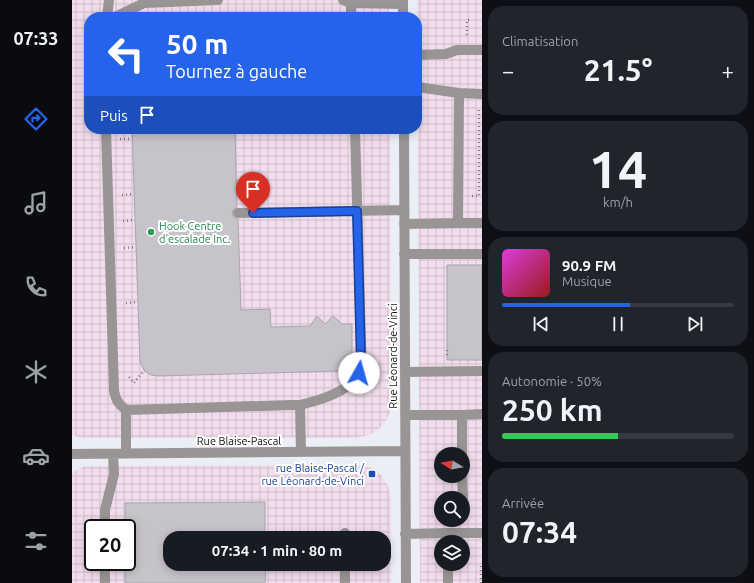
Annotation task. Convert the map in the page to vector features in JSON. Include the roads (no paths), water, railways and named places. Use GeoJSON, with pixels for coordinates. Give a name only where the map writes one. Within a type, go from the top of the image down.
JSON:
{"type":"FeatureCollection","features":[{"type":"Feature","properties":{"kind":"street"},"geometry":{"type":"LineString","coordinates":[[107,12],[109,0]]}},
{"type":"Feature","properties":{"kind":"street"},"geometry":{"type":"LineString","coordinates":[[125,12],[144,3],[218,0]]}},
{"type":"Feature","properties":{"kind":"street"},"geometry":{"type":"LineString","coordinates":[[350,12],[348,1],[403,2]]}},
{"type":"Feature","properties":{"kind":"street"},"geometry":{"type":"LineString","coordinates":[[422,55],[446,54],[457,50],[482,50]]}},
{"type":"Feature","properties":{"kind":"street"},"geometry":{"type":"LineString","coordinates":[[422,88],[459,93],[482,94]]}},
{"type":"Feature","properties":{"kind":"street"},"geometry":{"type":"LineString","coordinates":[[458,223],[459,93]]}},
{"type":"Feature","properties":{"kind":"street"},"geometry":{"type":"LineString","coordinates":[[106,134],[114,391],[119,404],[126,410],[300,405],[317,401],[348,387],[355,381],[359,373],[361,361],[355,134]]}},
{"type":"Feature","properties":{"kind":"street","name":"Rue Léonard-de-Vinci"},"geometry":{"type":"LineString","coordinates":[[404,134],[406,583]]}},
{"type":"Feature","properties":{"kind":"street"},"geometry":{"type":"LineString","coordinates":[[238,213],[404,210]]}},
{"type":"Feature","properties":{"kind":"street"},"geometry":{"type":"LineString","coordinates":[[404,224],[482,223]]}},
{"type":"Feature","properties":{"kind":"street"},"geometry":{"type":"LineString","coordinates":[[404,254],[482,254]]}},
{"type":"Feature","properties":{"kind":"street"},"geometry":{"type":"LineString","coordinates":[[405,372],[482,371]]}},
{"type":"Feature","properties":{"kind":"street"},"geometry":{"type":"LineString","coordinates":[[300,405],[301,452]]}},
{"type":"Feature","properties":{"kind":"street"},"geometry":{"type":"LineString","coordinates":[[126,410],[126,453]]}},
{"type":"Feature","properties":{"kind":"street"},"geometry":{"type":"LineString","coordinates":[[462,414],[462,447]]}},
{"type":"Feature","properties":{"kind":"street"},"geometry":{"type":"LineString","coordinates":[[405,415],[482,414]]}},
{"type":"Feature","properties":{"kind":"street","name":"Rue Blaise-Pascal"},"geometry":{"type":"LineString","coordinates":[[72,454],[405,451]]}},
{"type":"Feature","properties":{"kind":"street"},"geometry":{"type":"LineString","coordinates":[[105,519],[105,510],[114,474],[113,454]]}},
{"type":"Feature","properties":{"kind":"street"},"geometry":{"type":"LineString","coordinates":[[468,535],[482,533]]}},
{"type":"Feature","properties":{"kind":"street"},"geometry":{"type":"LineString","coordinates":[[405,534],[434,537]]}},
{"type":"Feature","properties":{"kind":"street"},"geometry":{"type":"LineString","coordinates":[[105,571],[106,583]]}},
{"type":"Feature","properties":{"kind":"street"},"geometry":{"type":"LineString","coordinates":[[345,571],[345,583]]}},
{"type":"Feature","properties":{"kind":"street"},"geometry":{"type":"LineString","coordinates":[[448,571],[448,583]]}},
{"type":"Feature","properties":{"kind":"place","name":"Hook Centre d'escalade Inc."},"geometry":{"type":"Point","coordinates":[151,232]}},
{"type":"Feature","properties":{"kind":"place","name":"rue Blaise-Pascal / rue Léonard-de-Vinci"},"geometry":{"type":"Point","coordinates":[372,474]}}]}
